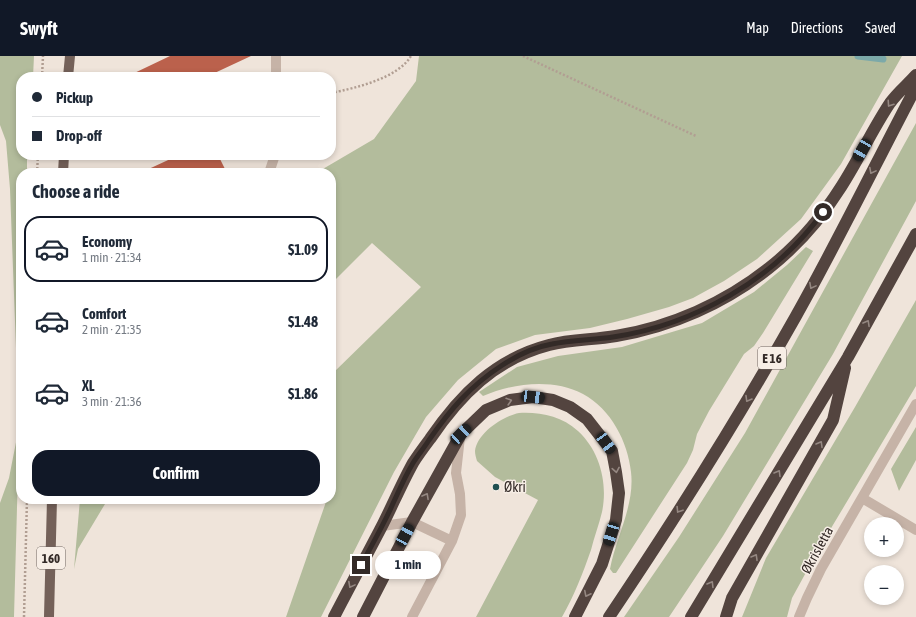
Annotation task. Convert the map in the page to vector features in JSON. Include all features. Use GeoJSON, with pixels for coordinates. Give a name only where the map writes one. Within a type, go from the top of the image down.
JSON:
{"type":"FeatureCollection","features":[{"type":"Feature","properties":{"kind":"highway"},"geometry":{"type":"LineString","coordinates":[[334,617],[413,463],[439,426],[466,393],[503,364],[526,352],[551,344],[614,337],[642,331],[670,322],[692,314],[719,301],[769,268],[791,249],[814,225],[841,188],[891,101],[916,75]]}},
{"type":"Feature","properties":{"kind":"highway","name":"E 16"},"geometry":{"type":"LineString","coordinates":[[609,617],[652,553],[734,423],[796,316],[916,87]]}},
{"type":"Feature","properties":{"kind":"highway"},"geometry":{"type":"LineString","coordinates":[[691,617],[848,358],[916,234]]}},
{"type":"Feature","properties":{"kind":"highway"},"geometry":{"type":"LineString","coordinates":[[726,617],[732,598],[833,420],[848,358]]}},
{"type":"Feature","properties":{"kind":"highway"},"geometry":{"type":"LineString","coordinates":[[363,617],[412,522],[461,434],[486,410],[510,400],[533,397],[553,400],[570,406],[587,419],[612,451],[619,493],[616,520],[602,564],[575,617]]}},
{"type":"Feature","properties":{"kind":"main road"},"geometry":{"type":"LineString","coordinates":[[68,72],[70,56]]}},
{"type":"Feature","properties":{"kind":"main road","name":"160"},"geometry":{"type":"LineString","coordinates":[[49,617],[52,504]]}},
{"type":"Feature","properties":{"kind":"street"},"geometry":{"type":"LineString","coordinates":[[276,56],[276,72]]}},
{"type":"Feature","properties":{"kind":"street","name":"Økrisletta"},"geometry":{"type":"LineString","coordinates":[[799,617],[821,569],[916,404]]}},
{"type":"Feature","properties":{"kind":"street"},"geometry":{"type":"LineString","coordinates":[[412,617],[452,541],[461,515],[460,494],[456,472],[461,434]]}},
{"type":"Feature","properties":{"kind":"street"},"geometry":{"type":"LineString","coordinates":[[862,498],[916,530]]}},
{"type":"Feature","properties":{"kind":"street"},"geometry":{"type":"LineString","coordinates":[[382,526],[412,522],[452,541]]}},
{"type":"Feature","properties":{"kind":"path"},"geometry":{"type":"LineString","coordinates":[[42,72],[43,56]]}},
{"type":"Feature","properties":{"kind":"path"},"geometry":{"type":"LineString","coordinates":[[336,92],[352,89],[394,73],[411,56]]}},
{"type":"Feature","properties":{"kind":"path"},"geometry":{"type":"LineString","coordinates":[[523,56],[696,136]]}},
{"type":"Feature","properties":{"kind":"path"},"geometry":{"type":"LineString","coordinates":[[24,617],[27,504]]}},
{"type":"Feature","properties":{"kind":"green space"},"geometry":{"type":"Polygon","coordinates":[[[0,56],[34,56],[33,72],[16,72],[16,160],[27,160],[27,168],[16,168],[16,348],[10,189],[6,141],[0,125],[0,56]]]}},
{"type":"Feature","properties":{"kind":"green space"},"geometry":{"type":"Polygon","coordinates":[[[419,56],[902,56],[841,164],[801,219],[757,259],[724,281],[693,298],[669,307],[590,328],[535,335],[496,349],[458,380],[426,417],[394,472],[321,617],[286,617],[325,504],[336,504],[336,370],[421,287],[372,243],[336,279],[336,168],[325,168],[374,139],[416,81],[419,56]]]}},
{"type":"Feature","properties":{"kind":"green space"},"geometry":{"type":"Polygon","coordinates":[[[916,123],[916,201],[833,354],[723,536],[669,617],[624,617],[679,537],[745,433],[916,123]]]}},
{"type":"Feature","properties":{"kind":"green space"},"geometry":{"type":"Polygon","coordinates":[[[806,247],[813,251],[763,333],[754,346],[744,354],[709,411],[697,434],[693,450],[687,463],[616,573],[613,573],[610,569],[628,509],[631,472],[622,438],[610,417],[593,400],[571,389],[559,386],[546,384],[520,385],[483,396],[479,392],[517,367],[558,356],[622,347],[702,323],[754,292],[806,247]]]}},
{"type":"Feature","properties":{"kind":"green space"},"geometry":{"type":"Polygon","coordinates":[[[916,300],[916,386],[821,545],[792,598],[787,617],[742,617],[766,558],[916,300]]]}},
{"type":"Feature","properties":{"kind":"green space"},"geometry":{"type":"Polygon","coordinates":[[[519,413],[543,414],[558,418],[578,431],[586,439],[597,458],[603,479],[604,501],[602,512],[585,567],[562,617],[476,617],[538,500],[495,477],[477,461],[475,451],[480,438],[492,426],[519,413]]]}},
{"type":"Feature","properties":{"kind":"green space"},"geometry":{"type":"Polygon","coordinates":[[[916,427],[916,460],[899,491],[891,469],[916,427]]]}},
{"type":"Feature","properties":{"kind":"green space"},"geometry":{"type":"Polygon","coordinates":[[[16,442],[17,504],[14,617],[0,617],[0,503],[9,478],[16,442]]]}},
{"type":"Feature","properties":{"kind":"green space"},"geometry":{"type":"Polygon","coordinates":[[[80,504],[105,504],[78,549],[74,569],[80,504]]]}},
{"type":"Feature","properties":{"kind":"building"},"geometry":{"type":"Polygon","coordinates":[[[170,56],[251,56],[217,72],[136,72],[170,56]]]}},
{"type":"Feature","properties":{"kind":"building"},"geometry":{"type":"Polygon","coordinates":[[[168,160],[220,160],[224,168],[151,168],[168,160]]]}},
{"type":"Feature","properties":{"kind":"waterway"},"geometry":{"type":"LineString","coordinates":[[858,56],[883,59]]}},
{"type":"Feature","properties":{"kind":"place","name":"Økri"},"geometry":{"type":"Point","coordinates":[496,487]}},
{"type":"Feature","properties":{"kind":"route"},"geometry":{"type":"LineString","coordinates":[[361,565],[413,463],[439,426],[466,393],[484,378],[503,364],[526,352],[551,344],[614,337],[642,331],[692,314],[719,301],[769,268],[791,249],[814,225],[823,212]]}}]}
